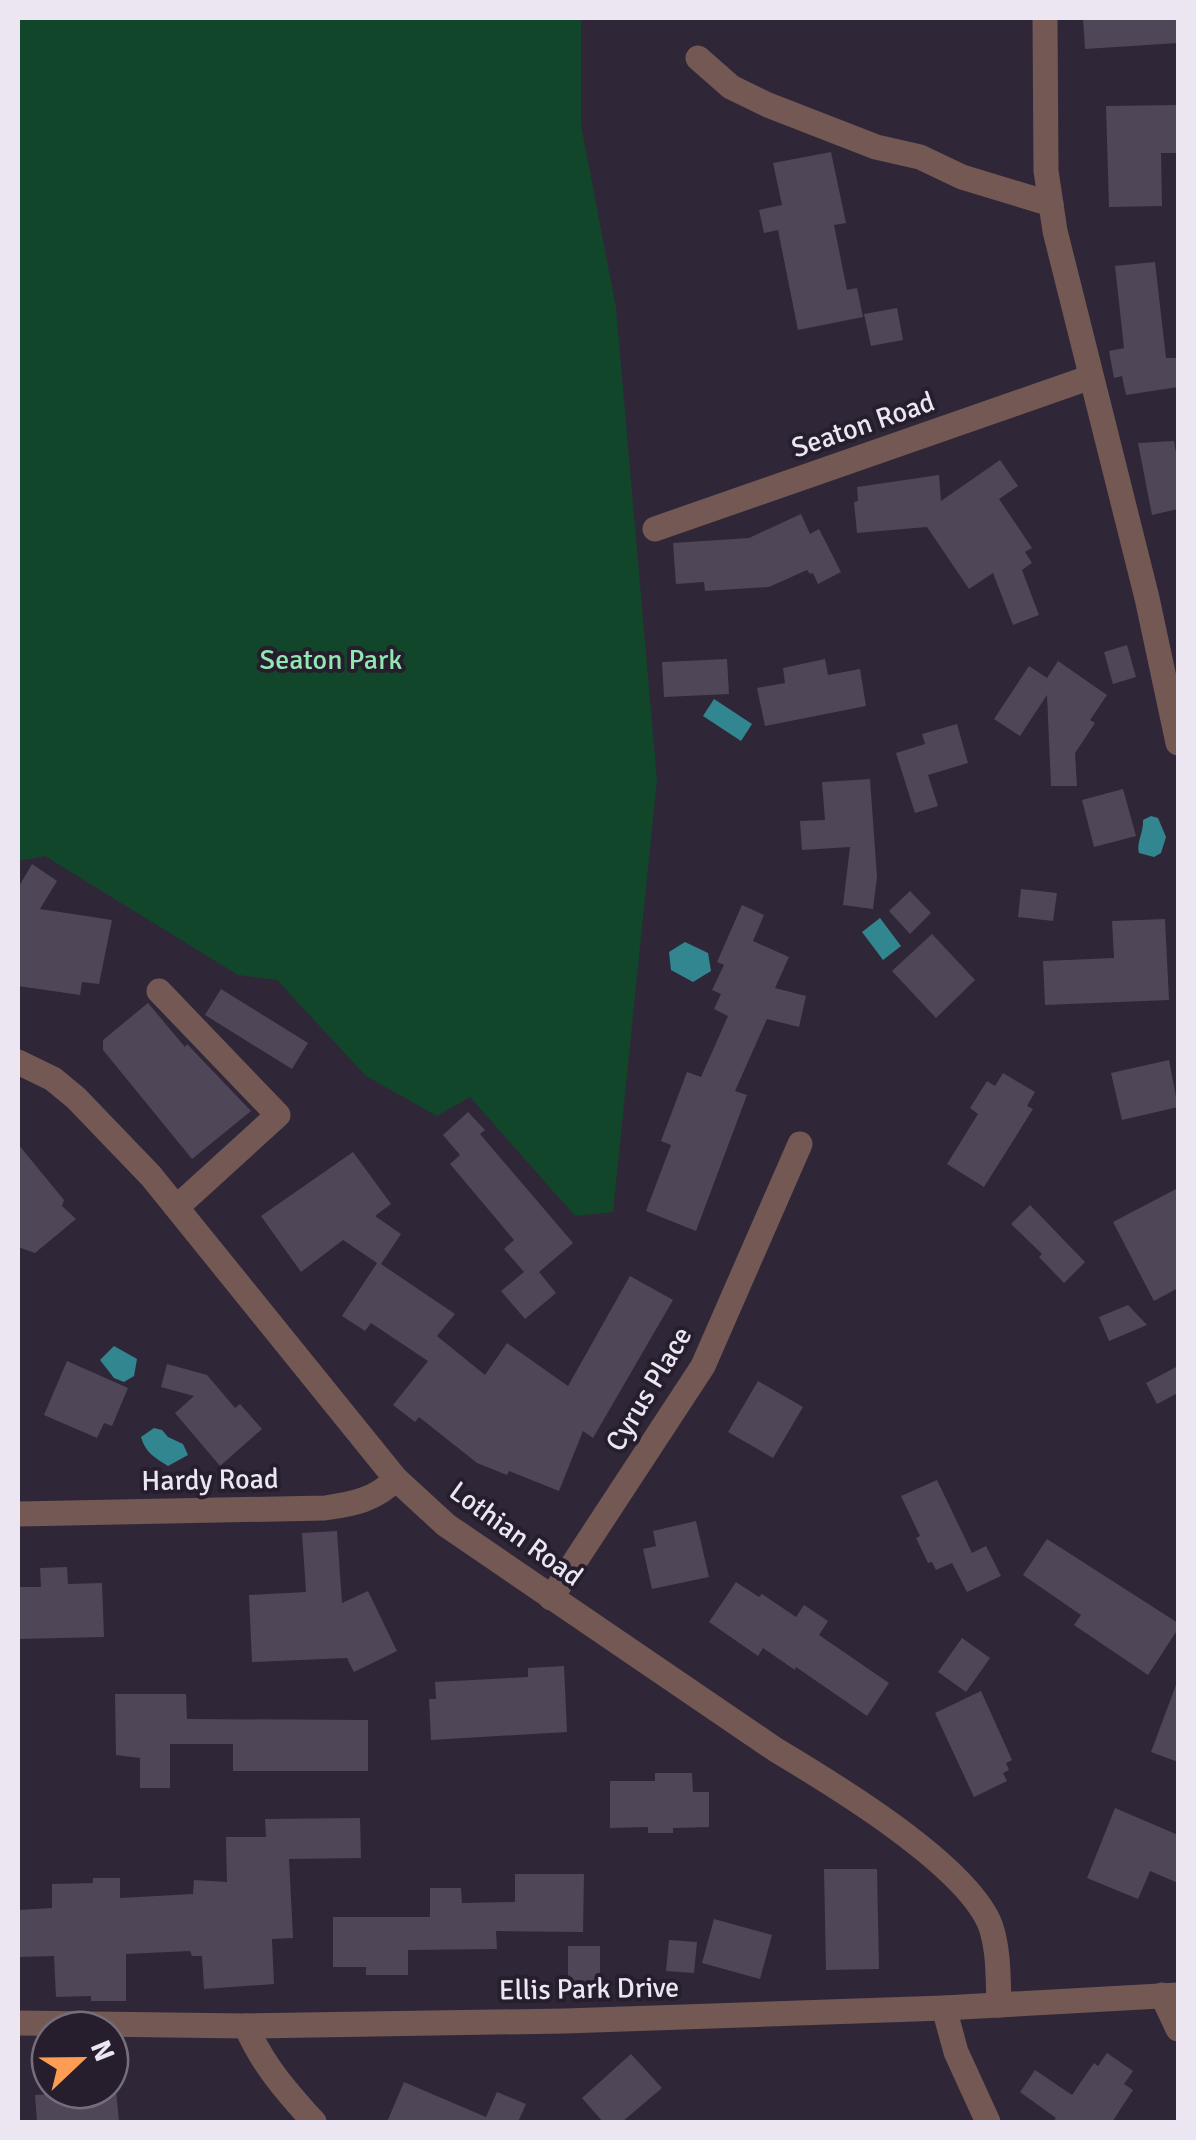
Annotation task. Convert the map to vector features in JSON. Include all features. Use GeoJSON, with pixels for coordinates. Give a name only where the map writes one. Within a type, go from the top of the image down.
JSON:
{"type":"FeatureCollection","features":[{"type":"Feature","properties":{"kind":"street"},"geometry":{"type":"LineString","coordinates":[[1045,18],[1046,172],[1051,204],[1178,743]]}},
{"type":"Feature","properties":{"kind":"street"},"geometry":{"type":"LineString","coordinates":[[698,58],[732,87],[768,105],[876,147],[920,157],[962,177],[1051,204]]}},
{"type":"Feature","properties":{"kind":"street","name":"Seaton Road"},"geometry":{"type":"LineString","coordinates":[[655,529],[1091,377]]}},
{"type":"Feature","properties":{"kind":"street"},"geometry":{"type":"LineString","coordinates":[[160,992],[278,1116],[177,1207]]}},
{"type":"Feature","properties":{"kind":"street","name":"Lothian Road"},"geometry":{"type":"LineString","coordinates":[[18,1062],[53,1079],[76,1098],[177,1207],[396,1479],[446,1525],[776,1750],[822,1777],[946,1867],[980,1906],[990,1927],[997,1954],[999,2005]]}},
{"type":"Feature","properties":{"kind":"street","name":"Cyrus Place"},"geometry":{"type":"LineString","coordinates":[[551,1598],[703,1366],[800,1144]]}},
{"type":"Feature","properties":{"kind":"street","name":"Hardy Road"},"geometry":{"type":"LineString","coordinates":[[18,1514],[324,1508],[357,1504],[396,1479]]}},
{"type":"Feature","properties":{"kind":"street"},"geometry":{"type":"LineString","coordinates":[[1170,1995],[1178,2029]]}},
{"type":"Feature","properties":{"kind":"street","name":"Ellis Park Drive"},"geometry":{"type":"LineString","coordinates":[[18,2023],[246,2026],[565,2022],[1170,1995]]}},
{"type":"Feature","properties":{"kind":"street"},"geometry":{"type":"LineString","coordinates":[[944,2008],[956,2052],[988,2122]]}},
{"type":"Feature","properties":{"kind":"street"},"geometry":{"type":"LineString","coordinates":[[246,2026],[274,2078],[314,2122]]}},
{"type":"Feature","properties":{"kind":"green space","name":"Seaton Park"},"geometry":{"type":"Polygon","coordinates":[[[18,18],[581,18],[581,125],[616,308],[657,780],[613,1212],[575,1216],[470,1097],[437,1116],[366,1076],[277,980],[238,975],[45,856],[18,861],[18,18]]]}},
{"type":"Feature","properties":{"kind":"water"},"geometry":{"type":"Polygon","coordinates":[[[714,699],[752,724],[741,741],[703,716],[714,699]]]}},
{"type":"Feature","properties":{"kind":"water"},"geometry":{"type":"Polygon","coordinates":[[[1158,818],[1166,837],[1161,853],[1154,857],[1139,853],[1138,849],[1143,820],[1158,818]]]}},
{"type":"Feature","properties":{"kind":"water"},"geometry":{"type":"Polygon","coordinates":[[[880,918],[901,946],[883,960],[862,932],[880,918]]]}},
{"type":"Feature","properties":{"kind":"water"},"geometry":{"type":"Polygon","coordinates":[[[685,942],[708,953],[711,971],[693,982],[671,970],[669,952],[685,942]]]}},
{"type":"Feature","properties":{"kind":"water"},"geometry":{"type":"Polygon","coordinates":[[[114,1346],[137,1359],[134,1376],[124,1382],[114,1378],[100,1360],[114,1346]]]}},
{"type":"Feature","properties":{"kind":"water"},"geometry":{"type":"Polygon","coordinates":[[[154,1428],[183,1444],[188,1455],[168,1466],[155,1457],[141,1437],[154,1428]]]}},
{"type":"Feature","properties":{"kind":"building"},"geometry":{"type":"Polygon","coordinates":[[[1083,18],[1178,18],[1178,43],[1085,49],[1083,18]]]}},
{"type":"Feature","properties":{"kind":"building"},"geometry":{"type":"Polygon","coordinates":[[[1178,105],[1178,153],[1161,153],[1162,206],[1109,207],[1106,106],[1178,105]]]}},
{"type":"Feature","properties":{"kind":"building"},"geometry":{"type":"Polygon","coordinates":[[[831,152],[846,223],[834,225],[847,290],[857,288],[863,317],[798,330],[778,230],[764,233],[759,210],[782,205],[773,163],[831,152]]]}},
{"type":"Feature","properties":{"kind":"building"},"geometry":{"type":"Polygon","coordinates":[[[1155,262],[1166,358],[1178,358],[1178,387],[1126,395],[1122,376],[1114,378],[1109,351],[1124,348],[1115,266],[1155,262]]]}},
{"type":"Feature","properties":{"kind":"building"},"geometry":{"type":"Polygon","coordinates":[[[897,308],[903,340],[871,346],[864,314],[897,308]]]}},
{"type":"Feature","properties":{"kind":"building"},"geometry":{"type":"Polygon","coordinates":[[[1174,441],[1178,509],[1152,515],[1138,443],[1174,441]]]}},
{"type":"Feature","properties":{"kind":"building"},"geometry":{"type":"Polygon","coordinates":[[[1000,460],[1018,486],[999,499],[1032,548],[1025,552],[1032,563],[1022,570],[1039,615],[1013,625],[993,573],[969,589],[927,527],[857,533],[854,502],[858,501],[857,487],[939,475],[941,501],[1000,460]]]}},
{"type":"Feature","properties":{"kind":"building"},"geometry":{"type":"Polygon","coordinates":[[[801,514],[810,534],[819,529],[841,572],[818,584],[807,570],[769,587],[705,591],[704,582],[676,584],[673,543],[749,538],[801,514]]]}},
{"type":"Feature","properties":{"kind":"building"},"geometry":{"type":"Polygon","coordinates":[[[1127,645],[1136,677],[1113,684],[1104,652],[1127,645]]]}},
{"type":"Feature","properties":{"kind":"building"},"geometry":{"type":"Polygon","coordinates":[[[727,659],[729,694],[664,697],[662,662],[727,659]]]}},
{"type":"Feature","properties":{"kind":"building"},"geometry":{"type":"Polygon","coordinates":[[[825,659],[828,675],[860,669],[866,706],[765,726],[757,688],[785,683],[783,668],[825,659]]]}},
{"type":"Feature","properties":{"kind":"building"},"geometry":{"type":"Polygon","coordinates":[[[1058,661],[1107,695],[1090,720],[1095,723],[1075,753],[1077,786],[1051,786],[1047,695],[1020,736],[994,719],[1029,666],[1047,678],[1058,661]]]}},
{"type":"Feature","properties":{"kind":"building"},"geometry":{"type":"Polygon","coordinates":[[[957,724],[968,763],[928,775],[938,806],[915,813],[896,753],[925,744],[922,734],[957,724]]]}},
{"type":"Feature","properties":{"kind":"building"},"geometry":{"type":"Polygon","coordinates":[[[870,779],[877,877],[873,909],[843,905],[850,847],[802,850],[800,821],[825,820],[822,782],[870,779]]]}},
{"type":"Feature","properties":{"kind":"building"},"geometry":{"type":"Polygon","coordinates":[[[1123,789],[1136,836],[1094,847],[1082,800],[1123,789]]]}},
{"type":"Feature","properties":{"kind":"building"},"geometry":{"type":"Polygon","coordinates":[[[32,864],[57,881],[40,909],[112,920],[99,984],[82,982],[80,995],[18,986],[18,888],[32,864]]]}},
{"type":"Feature","properties":{"kind":"building"},"geometry":{"type":"Polygon","coordinates":[[[1021,889],[1057,893],[1053,921],[1018,917],[1021,889]]]}},
{"type":"Feature","properties":{"kind":"building"},"geometry":{"type":"Polygon","coordinates":[[[910,891],[931,913],[910,934],[889,911],[910,891]]]}},
{"type":"Feature","properties":{"kind":"building"},"geometry":{"type":"Polygon","coordinates":[[[742,905],[764,915],[753,941],[789,957],[775,988],[806,996],[799,1027],[767,1019],[735,1091],[747,1095],[696,1231],[646,1211],[671,1145],[661,1141],[687,1072],[701,1077],[728,1016],[714,1009],[721,994],[712,990],[724,965],[717,962],[742,905]]]}},
{"type":"Feature","properties":{"kind":"building"},"geometry":{"type":"Polygon","coordinates":[[[1165,919],[1169,1000],[1045,1005],[1043,961],[1114,958],[1112,921],[1165,919]]]}},
{"type":"Feature","properties":{"kind":"building"},"geometry":{"type":"Polygon","coordinates":[[[932,934],[975,980],[936,1018],[892,971],[932,934]]]}},
{"type":"Feature","properties":{"kind":"building"},"geometry":{"type":"Polygon","coordinates":[[[221,989],[308,1043],[292,1069],[205,1015],[221,989]]]}},
{"type":"Feature","properties":{"kind":"building"},"geometry":{"type":"Polygon","coordinates":[[[148,1003],[185,1047],[187,1044],[251,1111],[192,1159],[103,1050],[103,1040],[148,1003]]]}},
{"type":"Feature","properties":{"kind":"building"},"geometry":{"type":"Polygon","coordinates":[[[1169,1060],[1178,1107],[1122,1120],[1111,1073],[1169,1060]]]}},
{"type":"Feature","properties":{"kind":"building"},"geometry":{"type":"Polygon","coordinates":[[[1003,1073],[1035,1092],[1027,1106],[1033,1109],[984,1187],[947,1164],[978,1114],[970,1108],[987,1081],[995,1086],[1003,1073]]]}},
{"type":"Feature","properties":{"kind":"building"},"geometry":{"type":"Polygon","coordinates":[[[468,1112],[485,1130],[480,1134],[573,1243],[539,1272],[556,1293],[525,1319],[501,1291],[524,1272],[504,1249],[514,1240],[450,1164],[460,1155],[443,1135],[468,1112]]]}},
{"type":"Feature","properties":{"kind":"building"},"geometry":{"type":"Polygon","coordinates":[[[18,1144],[64,1200],[62,1206],[76,1219],[35,1253],[18,1247],[18,1144]]]}},
{"type":"Feature","properties":{"kind":"building"},"geometry":{"type":"Polygon","coordinates":[[[353,1152],[391,1204],[375,1216],[401,1234],[381,1264],[455,1314],[437,1336],[485,1375],[507,1343],[568,1386],[630,1276],[673,1300],[593,1438],[583,1431],[559,1491],[477,1463],[419,1417],[415,1422],[393,1405],[428,1361],[371,1323],[365,1331],[342,1316],[377,1263],[343,1240],[301,1272],[261,1216],[353,1152]]]}},
{"type":"Feature","properties":{"kind":"building"},"geometry":{"type":"Polygon","coordinates":[[[1178,1188],[1178,1288],[1154,1301],[1113,1222],[1178,1188]]]}},
{"type":"Feature","properties":{"kind":"building"},"geometry":{"type":"Polygon","coordinates":[[[1030,1205],[1085,1262],[1064,1283],[1039,1257],[1042,1254],[1011,1224],[1030,1205]]]}},
{"type":"Feature","properties":{"kind":"building"},"geometry":{"type":"Polygon","coordinates":[[[1128,1305],[1147,1325],[1109,1341],[1099,1317],[1128,1305]]]}},
{"type":"Feature","properties":{"kind":"building"},"geometry":{"type":"Polygon","coordinates":[[[67,1361],[128,1388],[112,1426],[104,1423],[97,1438],[44,1415],[67,1361]]]}},
{"type":"Feature","properties":{"kind":"building"},"geometry":{"type":"Polygon","coordinates":[[[167,1364],[207,1375],[235,1408],[240,1404],[262,1429],[220,1466],[175,1413],[194,1396],[161,1387],[167,1364]]]}},
{"type":"Feature","properties":{"kind":"building"},"geometry":{"type":"Polygon","coordinates":[[[1178,1366],[1178,1393],[1157,1404],[1146,1383],[1178,1366]]]}},
{"type":"Feature","properties":{"kind":"building"},"geometry":{"type":"Polygon","coordinates":[[[758,1381],[803,1407],[773,1458],[728,1432],[758,1381]]]}},
{"type":"Feature","properties":{"kind":"building"},"geometry":{"type":"Polygon","coordinates":[[[937,1480],[972,1553],[986,1546],[1001,1576],[967,1592],[952,1563],[936,1570],[932,1562],[928,1563],[901,1496],[937,1480]]]}},
{"type":"Feature","properties":{"kind":"building"},"geometry":{"type":"Polygon","coordinates":[[[696,1521],[709,1577],[652,1589],[643,1549],[656,1546],[653,1531],[696,1521]]]}},
{"type":"Feature","properties":{"kind":"building"},"geometry":{"type":"Polygon","coordinates":[[[337,1531],[342,1603],[368,1591],[397,1651],[354,1672],[347,1658],[252,1662],[249,1595],[306,1592],[302,1533],[337,1531]]]}},
{"type":"Feature","properties":{"kind":"building"},"geometry":{"type":"Polygon","coordinates":[[[1047,1539],[1178,1623],[1148,1675],[1074,1625],[1081,1615],[1023,1575],[1047,1539]]]}},
{"type":"Feature","properties":{"kind":"building"},"geometry":{"type":"Polygon","coordinates":[[[67,1567],[68,1584],[102,1583],[104,1637],[18,1639],[18,1587],[41,1587],[40,1568],[67,1567]]]}},
{"type":"Feature","properties":{"kind":"building"},"geometry":{"type":"Polygon","coordinates":[[[736,1582],[796,1617],[804,1605],[828,1621],[819,1635],[889,1683],[867,1716],[796,1667],[795,1670],[763,1648],[758,1656],[709,1622],[736,1582]]]}},
{"type":"Feature","properties":{"kind":"building"},"geometry":{"type":"Polygon","coordinates":[[[962,1638],[990,1658],[966,1692],[938,1672],[962,1638]]]}},
{"type":"Feature","properties":{"kind":"building"},"geometry":{"type":"Polygon","coordinates":[[[564,1666],[567,1732],[431,1740],[429,1699],[436,1699],[435,1682],[528,1677],[528,1668],[564,1666]]]}},
{"type":"Feature","properties":{"kind":"building"},"geometry":{"type":"Polygon","coordinates":[[[1178,1686],[1178,1762],[1151,1752],[1178,1686]]]}},
{"type":"Feature","properties":{"kind":"building"},"geometry":{"type":"Polygon","coordinates":[[[981,1691],[1012,1760],[1006,1763],[1009,1770],[1003,1773],[1007,1781],[974,1797],[935,1713],[981,1691]]]}},
{"type":"Feature","properties":{"kind":"building"},"geometry":{"type":"Polygon","coordinates":[[[115,1694],[186,1694],[187,1719],[368,1720],[368,1771],[233,1771],[233,1744],[170,1744],[170,1788],[140,1788],[140,1758],[116,1755],[115,1694]]]}},
{"type":"Feature","properties":{"kind":"building"},"geometry":{"type":"Polygon","coordinates":[[[655,1773],[692,1773],[693,1792],[709,1792],[709,1827],[673,1828],[673,1833],[648,1833],[648,1827],[610,1828],[610,1781],[655,1781],[655,1773]]]}},
{"type":"Feature","properties":{"kind":"building"},"geometry":{"type":"Polygon","coordinates":[[[1115,1808],[1178,1835],[1178,1883],[1150,1871],[1138,1899],[1087,1878],[1115,1808]]]}},
{"type":"Feature","properties":{"kind":"building"},"geometry":{"type":"Polygon","coordinates":[[[360,1818],[361,1858],[289,1859],[293,1938],[272,1939],[274,1984],[204,1989],[202,1956],[192,1956],[190,1951],[126,1954],[126,2001],[91,2001],[91,1996],[56,1997],[54,1956],[18,1957],[18,1910],[52,1908],[52,1884],[120,1878],[120,1898],[193,1894],[194,1880],[227,1882],[226,1837],[266,1837],[265,1819],[360,1818]]]}},
{"type":"Feature","properties":{"kind":"building"},"geometry":{"type":"Polygon","coordinates":[[[824,1869],[877,1869],[879,1969],[826,1970],[824,1869]]]}},
{"type":"Feature","properties":{"kind":"building"},"geometry":{"type":"Polygon","coordinates":[[[515,1874],[584,1874],[583,1932],[496,1931],[497,1949],[408,1950],[408,1975],[366,1975],[366,1967],[333,1967],[333,1917],[430,1917],[430,1888],[461,1888],[462,1903],[515,1902],[515,1874]]]}},
{"type":"Feature","properties":{"kind":"building"},"geometry":{"type":"Polygon","coordinates":[[[714,1919],[772,1935],[760,1979],[702,1963],[714,1919]]]}},
{"type":"Feature","properties":{"kind":"building"},"geometry":{"type":"Polygon","coordinates":[[[669,1940],[697,1942],[694,1973],[666,1971],[669,1940]]]}},
{"type":"Feature","properties":{"kind":"building"},"geometry":{"type":"Polygon","coordinates":[[[568,1946],[600,1946],[600,1984],[568,1984],[568,1946]]]}},
{"type":"Feature","properties":{"kind":"building"},"geometry":{"type":"Polygon","coordinates":[[[1107,2053],[1133,2071],[1124,2084],[1133,2090],[1112,2122],[1053,2122],[1056,2118],[1020,2092],[1035,2070],[1072,2095],[1094,2063],[1098,2066],[1107,2053]]]}},
{"type":"Feature","properties":{"kind":"building"},"geometry":{"type":"Polygon","coordinates":[[[631,2054],[662,2088],[622,2122],[603,2122],[582,2098],[631,2054]]]}},
{"type":"Feature","properties":{"kind":"building"},"geometry":{"type":"Polygon","coordinates":[[[404,2082],[486,2117],[497,2092],[526,2104],[518,2122],[387,2122],[404,2082]]]}},
{"type":"Feature","properties":{"kind":"building"},"geometry":{"type":"Polygon","coordinates":[[[36,2110],[118,2110],[119,2122],[37,2122],[36,2110]]]}}]}
